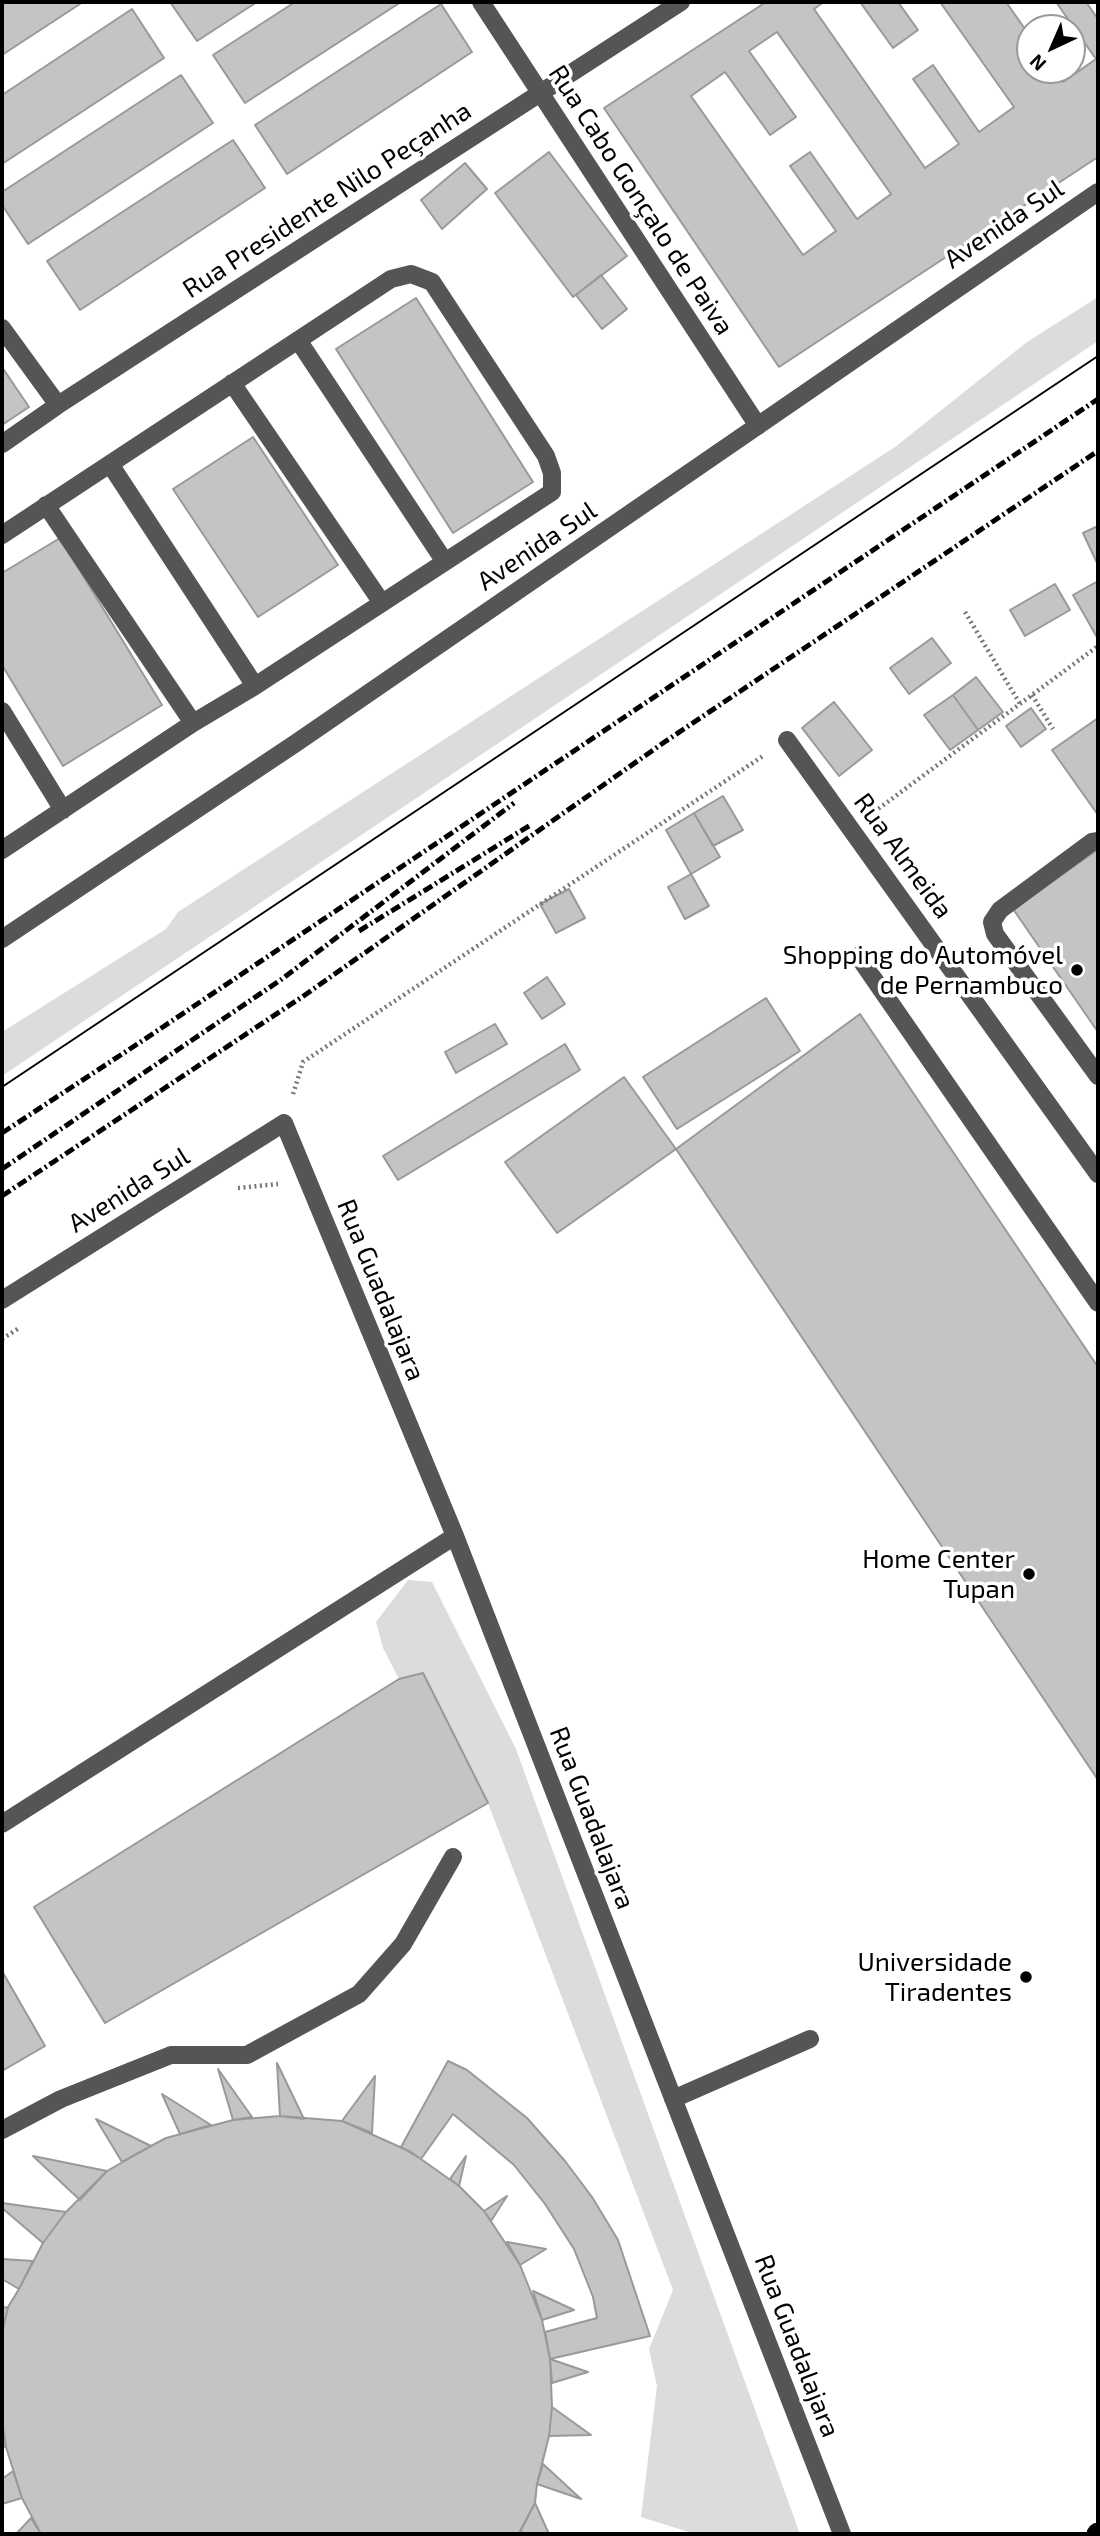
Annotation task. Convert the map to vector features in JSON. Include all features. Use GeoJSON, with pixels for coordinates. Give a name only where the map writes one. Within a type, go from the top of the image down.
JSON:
{"type":"FeatureCollection","features":[{"type":"Feature","properties":{"kind":"street","name":"Rua Cabo Gonçalo de Paiva"},"geometry":{"type":"LineString","coordinates":[[481,2],[758,426]]}},
{"type":"Feature","properties":{"kind":"street","name":"Rua Presidente Nilo Peçanha"},"geometry":{"type":"LineString","coordinates":[[2,444],[58,405],[681,2]]}},
{"type":"Feature","properties":{"kind":"street","name":"Avenida Sul"},"geometry":{"type":"LineString","coordinates":[[2,939],[307,735],[1098,191]]}},
{"type":"Feature","properties":{"kind":"street"},"geometry":{"type":"LineString","coordinates":[[2,535],[391,279],[411,274],[432,282],[546,456],[552,473],[552,492],[193,723],[2,850]]}},
{"type":"Feature","properties":{"kind":"street"},"geometry":{"type":"LineString","coordinates":[[2,328],[58,405]]}},
{"type":"Feature","properties":{"kind":"street"},"geometry":{"type":"LineString","coordinates":[[299,340],[445,562]]}},
{"type":"Feature","properties":{"kind":"street"},"geometry":{"type":"LineString","coordinates":[[232,383],[382,603]]}},
{"type":"Feature","properties":{"kind":"street"},"geometry":{"type":"LineString","coordinates":[[110,464],[255,685]]}},
{"type":"Feature","properties":{"kind":"street"},"geometry":{"type":"LineString","coordinates":[[46,505],[193,723]]}},
{"type":"Feature","properties":{"kind":"street"},"geometry":{"type":"LineString","coordinates":[[2,711],[63,810]]}},
{"type":"Feature","properties":{"kind":"street","name":"Rua Almeida"},"geometry":{"type":"LineString","coordinates":[[788,740],[1098,1174]]}},
{"type":"Feature","properties":{"kind":"street"},"geometry":{"type":"LineString","coordinates":[[1098,841],[1092,842],[1000,910],[992,922],[995,934],[1098,1076]]}},
{"type":"Feature","properties":{"kind":"street"},"geometry":{"type":"LineString","coordinates":[[858,956],[1098,1303]]}},
{"type":"Feature","properties":{"kind":"street","name":"Avenida Sul"},"geometry":{"type":"LineString","coordinates":[[2,1300],[284,1123]]}},
{"type":"Feature","properties":{"kind":"street","name":"Rua Guadalajara"},"geometry":{"type":"LineString","coordinates":[[284,1123],[454,1536],[842,2534]]}},
{"type":"Feature","properties":{"kind":"street"},"geometry":{"type":"LineString","coordinates":[[2,1824],[454,1536]]}},
{"type":"Feature","properties":{"kind":"street"},"geometry":{"type":"LineString","coordinates":[[2,2130],[61,2099],[171,2055],[247,2055],[359,1994],[403,1944],[453,1857]]}},
{"type":"Feature","properties":{"kind":"street"},"geometry":{"type":"LineString","coordinates":[[673,2099],[810,2039]]}},
{"type":"Feature","properties":{"kind":"path"},"geometry":{"type":"LineString","coordinates":[[965,612],[1020,704]]}},
{"type":"Feature","properties":{"kind":"path"},"geometry":{"type":"LineString","coordinates":[[851,829],[1098,646]]}},
{"type":"Feature","properties":{"kind":"path"},"geometry":{"type":"LineString","coordinates":[[1032,695],[1053,729]]}},
{"type":"Feature","properties":{"kind":"path"},"geometry":{"type":"LineString","coordinates":[[284,1123],[303,1062],[788,740]]}},
{"type":"Feature","properties":{"kind":"path"},"geometry":{"type":"LineString","coordinates":[[233,1189],[280,1184]]}},
{"type":"Feature","properties":{"kind":"path"},"geometry":{"type":"LineString","coordinates":[[2,1339],[24,1325]]}},
{"type":"Feature","properties":{"kind":"shaded area"},"geometry":{"type":"Polygon","coordinates":[[[1098,297],[1098,341],[2,1076],[2,1032],[166,929],[178,912],[895,447],[1027,342],[1098,297]]]}},
{"type":"Feature","properties":{"kind":"shaded area"},"geometry":{"type":"Polygon","coordinates":[[[408,1580],[432,1582],[516,1749],[800,2534],[695,2534],[641,2517],[657,2386],[649,2349],[673,2290],[488,1803],[423,1673],[399,1679],[383,1648],[376,1622],[408,1580]]]}},
{"type":"Feature","properties":{"kind":"building"},"geometry":{"type":"Polygon","coordinates":[[[2,2],[83,2],[2,55],[2,2]]]}},
{"type":"Feature","properties":{"kind":"building"},"geometry":{"type":"Polygon","coordinates":[[[170,2],[257,2],[197,41],[170,2]]]}},
{"type":"Feature","properties":{"kind":"building"},"geometry":{"type":"Polygon","coordinates":[[[295,2],[401,2],[245,103],[213,55],[295,2]]]}},
{"type":"Feature","properties":{"kind":"building"},"geometry":{"type":"Polygon","coordinates":[[[766,2],[1098,2],[1098,157],[779,367],[604,108],[766,2]]]}},
{"type":"Feature","properties":{"kind":"building"},"geometry":{"type":"Polygon","coordinates":[[[824,2],[860,2],[893,48],[918,30],[898,2],[940,2],[1014,107],[979,132],[933,65],[913,79],[959,144],[925,168],[814,9],[824,2]]]}},
{"type":"Feature","properties":{"kind":"building"},"geometry":{"type":"Polygon","coordinates":[[[1006,2],[1056,2],[1064,14],[1016,14],[1016,16],[1006,2]]]}},
{"type":"Feature","properties":{"kind":"building"},"geometry":{"type":"Polygon","coordinates":[[[1086,2],[1098,2],[1098,19],[1086,2]]]}},
{"type":"Feature","properties":{"kind":"building"},"geometry":{"type":"Polygon","coordinates":[[[441,4],[472,52],[287,174],[255,125],[441,4]]]}},
{"type":"Feature","properties":{"kind":"building"},"geometry":{"type":"Polygon","coordinates":[[[132,9],[164,58],[2,164],[2,95],[132,9]]]}},
{"type":"Feature","properties":{"kind":"building"},"geometry":{"type":"Polygon","coordinates":[[[777,32],[891,194],[857,219],[810,152],[790,166],[836,231],[803,255],[691,96],[725,72],[770,135],[796,117],[749,51],[777,32]]]}},
{"type":"Feature","properties":{"kind":"building"},"geometry":{"type":"Polygon","coordinates":[[[1086,45],[1096,59],[1086,66],[1086,45]]]}},
{"type":"Feature","properties":{"kind":"building"},"geometry":{"type":"Polygon","coordinates":[[[181,75],[213,123],[28,244],[2,205],[2,192],[181,75]]]}},
{"type":"Feature","properties":{"kind":"building"},"geometry":{"type":"Polygon","coordinates":[[[233,140],[265,188],[80,310],[47,261],[233,140]]]}},
{"type":"Feature","properties":{"kind":"building"},"geometry":{"type":"Polygon","coordinates":[[[549,152],[627,256],[573,297],[495,193],[549,152]]]}},
{"type":"Feature","properties":{"kind":"building"},"geometry":{"type":"Polygon","coordinates":[[[465,163],[487,189],[442,229],[421,200],[465,163]]]}},
{"type":"Feature","properties":{"kind":"building"},"geometry":{"type":"Polygon","coordinates":[[[601,275],[627,309],[602,329],[576,295],[601,275]]]}},
{"type":"Feature","properties":{"kind":"building"},"geometry":{"type":"Polygon","coordinates":[[[416,298],[533,482],[453,533],[336,349],[416,298]]]}},
{"type":"Feature","properties":{"kind":"building"},"geometry":{"type":"Polygon","coordinates":[[[4,370],[29,407],[2,425],[2,372],[4,370]]]}},
{"type":"Feature","properties":{"kind":"building"},"geometry":{"type":"Polygon","coordinates":[[[253,437],[338,565],[258,617],[173,489],[253,437]]]}},
{"type":"Feature","properties":{"kind":"building"},"geometry":{"type":"Polygon","coordinates":[[[1098,526],[1098,565],[1083,533],[1098,526]]]}},
{"type":"Feature","properties":{"kind":"building"},"geometry":{"type":"Polygon","coordinates":[[[60,538],[162,705],[63,766],[2,665],[2,573],[60,538]]]}},
{"type":"Feature","properties":{"kind":"building"},"geometry":{"type":"Polygon","coordinates":[[[1098,581],[1098,639],[1073,595],[1098,581]]]}},
{"type":"Feature","properties":{"kind":"building"},"geometry":{"type":"Polygon","coordinates":[[[1055,584],[1070,610],[1025,636],[1010,610],[1055,584]]]}},
{"type":"Feature","properties":{"kind":"building"},"geometry":{"type":"Polygon","coordinates":[[[932,638],[951,663],[909,694],[890,668],[932,638]]]}},
{"type":"Feature","properties":{"kind":"building"},"geometry":{"type":"Polygon","coordinates":[[[976,677],[1003,712],[978,730],[953,695],[976,677]]]}},
{"type":"Feature","properties":{"kind":"building"},"geometry":{"type":"Polygon","coordinates":[[[953,695],[978,730],[950,750],[924,715],[953,695]]]}},
{"type":"Feature","properties":{"kind":"building"},"geometry":{"type":"Polygon","coordinates":[[[834,702],[872,750],[839,776],[802,728],[834,702]]]}},
{"type":"Feature","properties":{"kind":"building"},"geometry":{"type":"Polygon","coordinates":[[[1031,708],[1046,729],[1021,747],[1006,726],[1031,708]]]}},
{"type":"Feature","properties":{"kind":"building"},"geometry":{"type":"Polygon","coordinates":[[[1098,718],[1098,815],[1052,750],[1098,718]]]}},
{"type":"Feature","properties":{"kind":"building"},"geometry":{"type":"Polygon","coordinates":[[[723,796],[743,830],[713,846],[694,813],[723,796]]]}},
{"type":"Feature","properties":{"kind":"building"},"geometry":{"type":"Polygon","coordinates":[[[694,813],[720,857],[691,874],[666,830],[694,813]]]}},
{"type":"Feature","properties":{"kind":"building","name":"Shopping do Automóvel de Pernambuco"},"geometry":{"type":"Polygon","coordinates":[[[1098,851],[1098,1032],[1013,909],[1098,851]]]}},
{"type":"Feature","properties":{"kind":"building"},"geometry":{"type":"Polygon","coordinates":[[[691,874],[709,906],[685,919],[668,887],[691,874]]]}},
{"type":"Feature","properties":{"kind":"building"},"geometry":{"type":"Polygon","coordinates":[[[569,889],[585,918],[556,933],[540,904],[569,889]]]}},
{"type":"Feature","properties":{"kind":"building"},"geometry":{"type":"Polygon","coordinates":[[[547,977],[565,1004],[542,1019],[524,993],[547,977]]]}},
{"type":"Feature","properties":{"kind":"building"},"geometry":{"type":"Polygon","coordinates":[[[766,998],[800,1051],[677,1129],[643,1077],[766,998]]]}},
{"type":"Feature","properties":{"kind":"building","name":"Home Center Tupan"},"geometry":{"type":"Polygon","coordinates":[[[860,1014],[1098,1367],[1098,1780],[676,1149],[860,1014]]]}},
{"type":"Feature","properties":{"kind":"building"},"geometry":{"type":"Polygon","coordinates":[[[495,1024],[507,1044],[456,1073],[445,1052],[495,1024]]]}},
{"type":"Feature","properties":{"kind":"building"},"geometry":{"type":"Polygon","coordinates":[[[565,1044],[580,1070],[398,1180],[383,1156],[565,1044]]]}},
{"type":"Feature","properties":{"kind":"building"},"geometry":{"type":"Polygon","coordinates":[[[624,1077],[676,1149],[557,1233],[505,1162],[624,1077]]]}},
{"type":"Feature","properties":{"kind":"building"},"geometry":{"type":"Polygon","coordinates":[[[423,1673],[488,1803],[105,2023],[34,1907],[399,1679],[423,1673]]]}},
{"type":"Feature","properties":{"kind":"building"},"geometry":{"type":"Polygon","coordinates":[[[2,1971],[45,2046],[2,2071],[2,1971]]]}},
{"type":"Feature","properties":{"kind":"building"},"geometry":{"type":"Polygon","coordinates":[[[448,2061],[467,2070],[527,2118],[592,2197],[618,2240],[650,2336],[550,2359],[545,2332],[597,2318],[593,2297],[574,2249],[545,2204],[514,2165],[453,2114],[421,2159],[401,2147],[448,2061]]]}},
{"type":"Feature","properties":{"kind":"building"},"geometry":{"type":"Polygon","coordinates":[[[277,2063],[304,2119],[280,2116],[277,2063]]]}},
{"type":"Feature","properties":{"kind":"building"},"geometry":{"type":"Polygon","coordinates":[[[218,2069],[252,2117],[233,2120],[218,2069]]]}},
{"type":"Feature","properties":{"kind":"building"},"geometry":{"type":"Polygon","coordinates":[[[375,2076],[372,2133],[342,2121],[375,2076]]]}},
{"type":"Feature","properties":{"kind":"building"},"geometry":{"type":"Polygon","coordinates":[[[162,2094],[211,2125],[180,2134],[162,2094]]]}},
{"type":"Feature","properties":{"kind":"building"},"geometry":{"type":"Polygon","coordinates":[[[280,2116],[342,2121],[411,2152],[459,2186],[484,2211],[520,2265],[542,2320],[550,2359],[552,2407],[549,2436],[535,2503],[519,2534],[41,2534],[22,2498],[6,2447],[2,2421],[2,2333],[8,2307],[43,2243],[66,2212],[107,2171],[151,2146],[166,2138],[233,2120],[280,2116]]]}},
{"type":"Feature","properties":{"kind":"building"},"geometry":{"type":"Polygon","coordinates":[[[96,2119],[151,2146],[122,2162],[96,2119]]]}},
{"type":"Feature","properties":{"kind":"building"},"geometry":{"type":"Polygon","coordinates":[[[33,2156],[107,2171],[80,2200],[33,2156]]]}},
{"type":"Feature","properties":{"kind":"building"},"geometry":{"type":"Polygon","coordinates":[[[466,2156],[459,2186],[450,2179],[466,2156]]]}},
{"type":"Feature","properties":{"kind":"building"},"geometry":{"type":"Polygon","coordinates":[[[507,2196],[491,2221],[484,2211],[507,2196]]]}},
{"type":"Feature","properties":{"kind":"building"},"geometry":{"type":"Polygon","coordinates":[[[2,2203],[66,2212],[43,2243],[2,2208],[2,2203]]]}},
{"type":"Feature","properties":{"kind":"building"},"geometry":{"type":"Polygon","coordinates":[[[507,2242],[546,2249],[520,2265],[507,2242]]]}},
{"type":"Feature","properties":{"kind":"building"},"geometry":{"type":"Polygon","coordinates":[[[2,2259],[33,2261],[19,2289],[2,2279],[2,2259]]]}},
{"type":"Feature","properties":{"kind":"building"},"geometry":{"type":"Polygon","coordinates":[[[533,2291],[574,2310],[542,2320],[533,2291]]]}},
{"type":"Feature","properties":{"kind":"building"},"geometry":{"type":"Polygon","coordinates":[[[8,2307],[2,2333],[2,2308],[8,2307]]]}},
{"type":"Feature","properties":{"kind":"building"},"geometry":{"type":"Polygon","coordinates":[[[550,2359],[588,2372],[552,2383],[550,2359]]]}},
{"type":"Feature","properties":{"kind":"building"},"geometry":{"type":"Polygon","coordinates":[[[552,2407],[591,2435],[549,2436],[552,2407]]]}},
{"type":"Feature","properties":{"kind":"building"},"geometry":{"type":"Polygon","coordinates":[[[2,2421],[6,2447],[2,2446],[2,2421]]]}},
{"type":"Feature","properties":{"kind":"building"},"geometry":{"type":"Polygon","coordinates":[[[543,2464],[581,2499],[537,2484],[543,2464]]]}},
{"type":"Feature","properties":{"kind":"building"},"geometry":{"type":"Polygon","coordinates":[[[13,2471],[22,2498],[2,2504],[2,2479],[13,2471]]]}},
{"type":"Feature","properties":{"kind":"building"},"geometry":{"type":"Polygon","coordinates":[[[535,2503],[549,2534],[525,2534],[520,2531],[535,2503]]]}},
{"type":"Feature","properties":{"kind":"building"},"geometry":{"type":"Polygon","coordinates":[[[31,2518],[41,2534],[16,2534],[31,2518]]]}},
{"type":"Feature","properties":{"kind":"tram line"},"geometry":{"type":"LineString","coordinates":[[2,1087],[1098,356]]}},
{"type":"Feature","properties":{"kind":"railway"},"geometry":{"type":"LineString","coordinates":[[2,1133],[1098,399]]}},
{"type":"Feature","properties":{"kind":"railway"},"geometry":{"type":"LineString","coordinates":[[2,1196],[302,997],[666,741],[1098,451]]}},
{"type":"Feature","properties":{"kind":"railway"},"geometry":{"type":"LineString","coordinates":[[2,1169],[282,979],[514,803]]}},
{"type":"Feature","properties":{"kind":"railway"},"geometry":{"type":"LineString","coordinates":[[359,931],[532,824]]}},
{"type":"Feature","properties":{"kind":"place","name":"Shopping do Automóvel de Pernambuco"},"geometry":{"type":"Point","coordinates":[1077,970]}},
{"type":"Feature","properties":{"kind":"place","name":"Home Center Tupan"},"geometry":{"type":"Point","coordinates":[1029,1574]}},
{"type":"Feature","properties":{"kind":"place","name":"Universidade Tiradentes"},"geometry":{"type":"Point","coordinates":[1026,1977]}}]}
